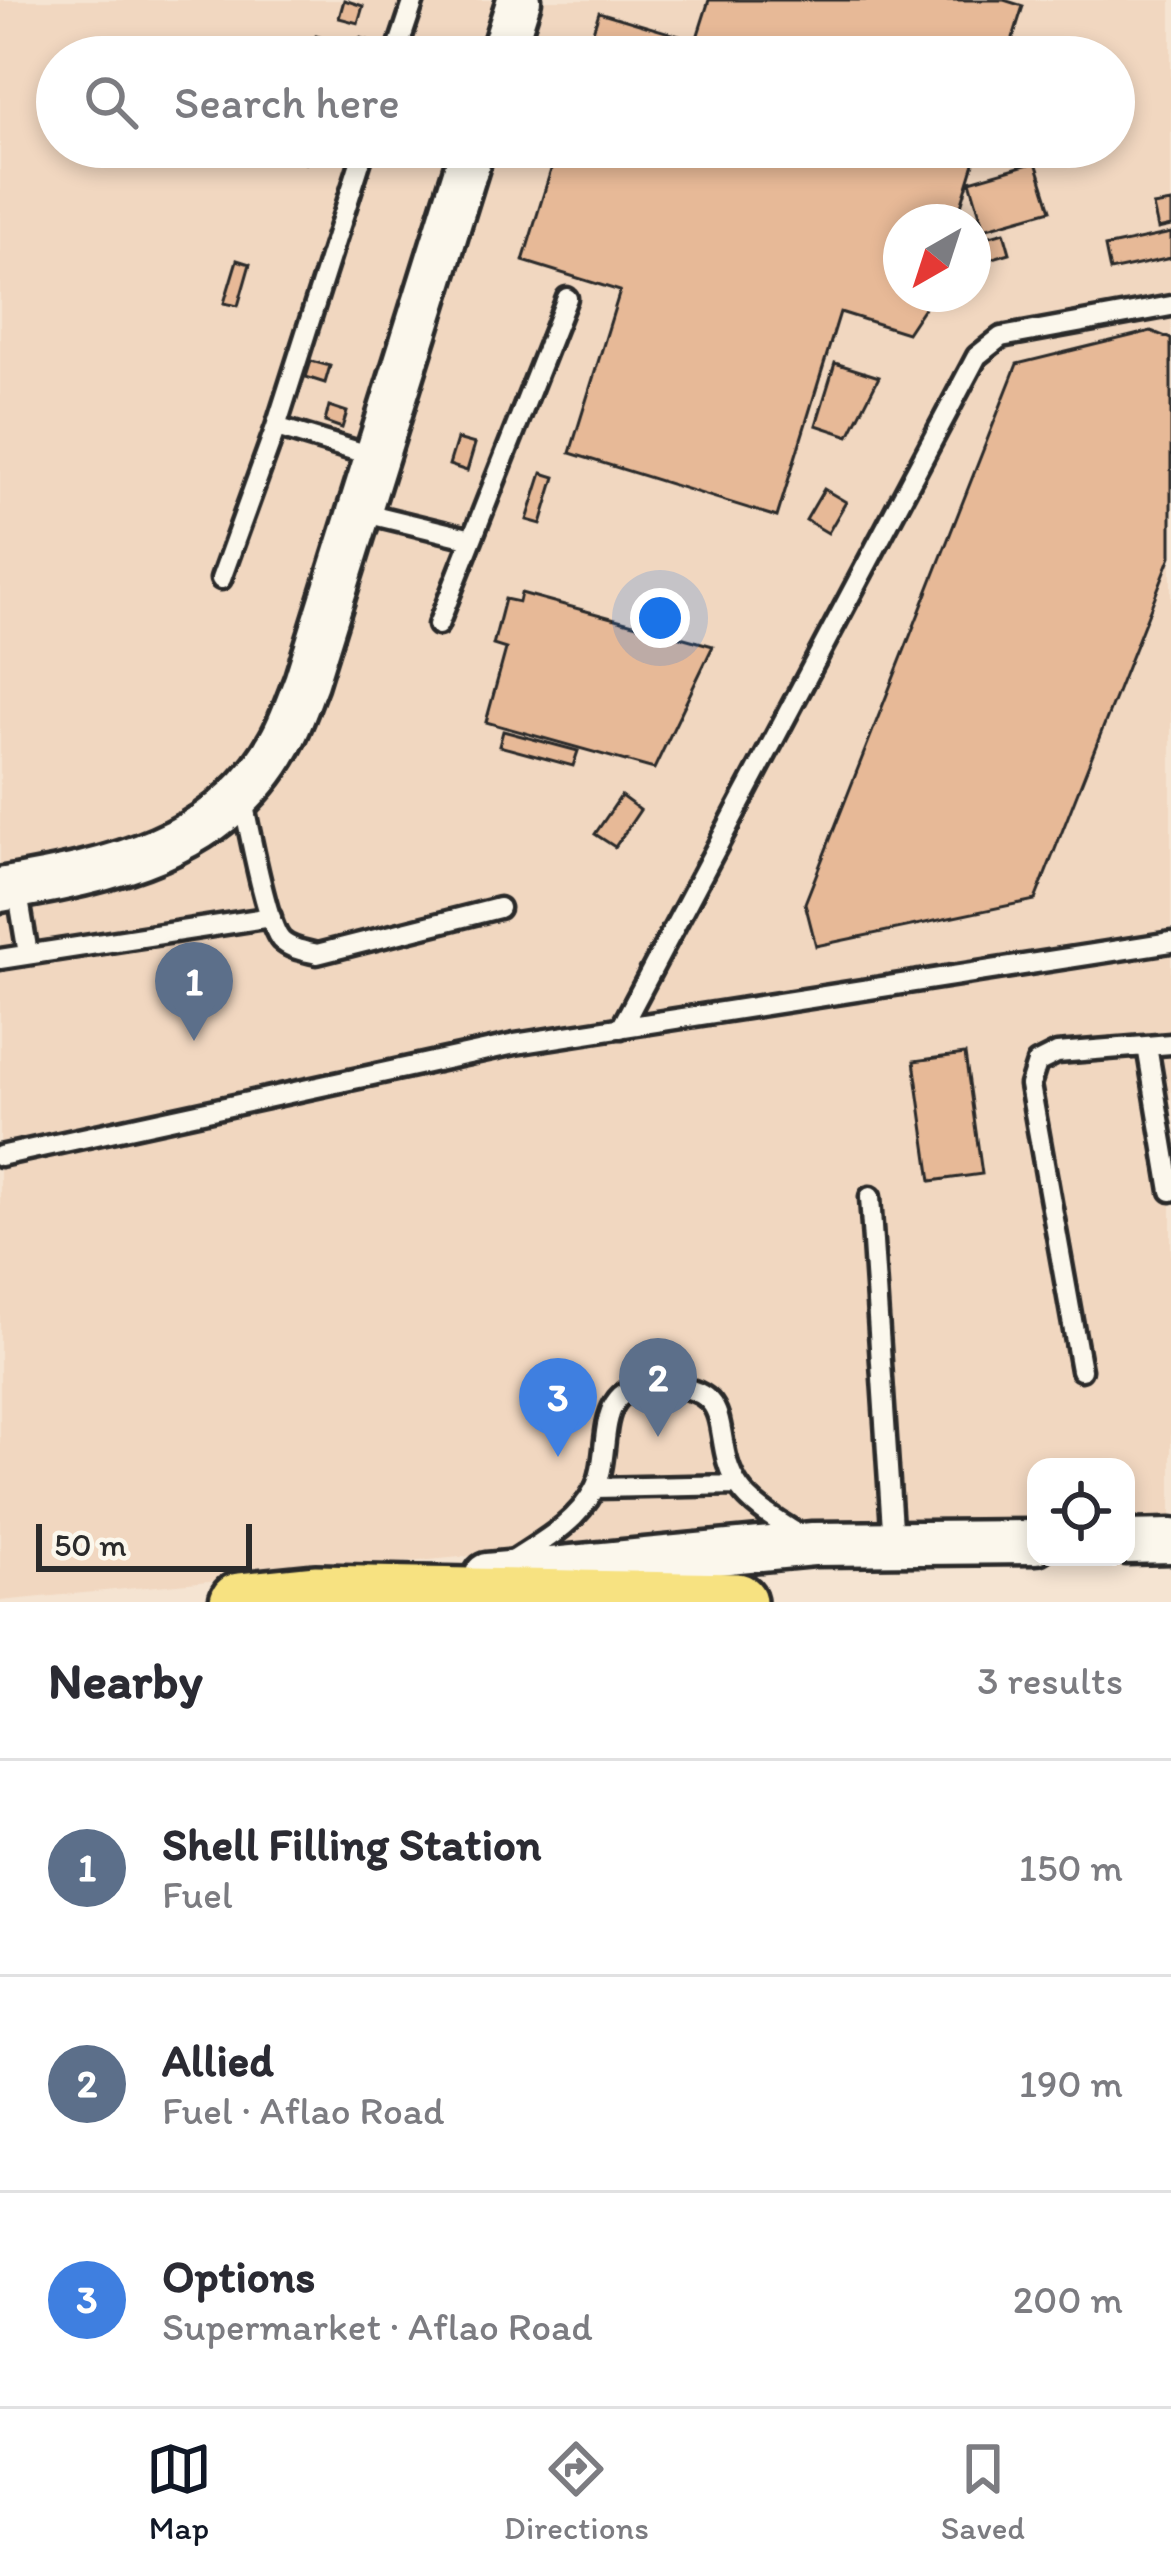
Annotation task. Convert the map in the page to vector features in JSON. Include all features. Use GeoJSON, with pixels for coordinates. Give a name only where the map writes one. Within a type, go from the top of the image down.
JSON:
{"type":"FeatureCollection","features":[{"type":"Feature","properties":{"kind":"highway"},"geometry":{"type":"LineString","coordinates":[[239,1602],[315,1594],[736,1602]]}},
{"type":"Feature","properties":{"kind":"street"},"geometry":{"type":"LineString","coordinates":[[508,36],[519,0]]}},
{"type":"Feature","properties":{"kind":"street"},"geometry":{"type":"LineString","coordinates":[[8,889],[127,864],[195,833],[242,796],[280,744],[306,682],[466,168]]}},
{"type":"Feature","properties":{"kind":"street"},"geometry":{"type":"LineString","coordinates":[[1135,1542],[1171,1541]]}},
{"type":"Feature","properties":{"kind":"street"},"geometry":{"type":"LineString","coordinates":[[315,1594],[813,1544],[1027,1542]]}},
{"type":"Feature","properties":{"kind":"lane"},"geometry":{"type":"LineString","coordinates":[[402,36],[414,0]]}},
{"type":"Feature","properties":{"kind":"lane"},"geometry":{"type":"LineString","coordinates":[[221,579],[276,427],[358,168]]}},
{"type":"Feature","properties":{"kind":"lane"},"geometry":{"type":"LineString","coordinates":[[438,626],[568,298]]}},
{"type":"Feature","properties":{"kind":"lane"},"geometry":{"type":"LineString","coordinates":[[620,1028],[977,356],[1001,337],[1171,306]]}},
{"type":"Feature","properties":{"kind":"lane"},"geometry":{"type":"LineString","coordinates":[[276,427],[376,457]]}},
{"type":"Feature","properties":{"kind":"lane"},"geometry":{"type":"LineString","coordinates":[[359,511],[472,539]]}},
{"type":"Feature","properties":{"kind":"lane"},"geometry":{"type":"LineString","coordinates":[[242,796],[271,917],[279,938],[296,949],[317,953],[499,908]]}},
{"type":"Feature","properties":{"kind":"lane"},"geometry":{"type":"LineString","coordinates":[[8,889],[28,954]]}},
{"type":"Feature","properties":{"kind":"lane"},"geometry":{"type":"LineString","coordinates":[[0,958],[271,917]]}},
{"type":"Feature","properties":{"kind":"lane"},"geometry":{"type":"LineString","coordinates":[[0,1156],[515,1045],[1171,942]]}},
{"type":"Feature","properties":{"kind":"lane"},"geometry":{"type":"LineString","coordinates":[[1081,1370],[1030,1085],[1037,1063],[1057,1053],[1171,1043]]}},
{"type":"Feature","properties":{"kind":"lane"},"geometry":{"type":"LineString","coordinates":[[1147,1046],[1171,1191]]}},
{"type":"Feature","properties":{"kind":"lane"},"geometry":{"type":"LineString","coordinates":[[871,1197],[893,1544]]}},
{"type":"Feature","properties":{"kind":"lane"},"geometry":{"type":"LineString","coordinates":[[491,1575],[567,1525],[596,1488],[606,1422],[618,1400],[637,1385],[700,1390],[714,1407],[737,1485],[761,1509],[813,1544]]}},
{"type":"Feature","properties":{"kind":"lane"},"geometry":{"type":"LineString","coordinates":[[596,1488],[737,1485]]}},
{"type":"Feature","properties":{"kind":"shaded area"},"geometry":{"type":"Polygon","coordinates":[[[0,0],[1171,0],[1171,1530],[1135,1530],[1135,1458],[1027,1458],[1027,1531],[553,1548],[0,1601],[0,0]]]}},
{"type":"Feature","properties":{"kind":"building"},"geometry":{"type":"Polygon","coordinates":[[[344,0],[363,6],[358,23],[339,18],[344,0]]]}},
{"type":"Feature","properties":{"kind":"building"},"geometry":{"type":"Polygon","coordinates":[[[709,0],[1004,0],[1023,6],[1014,36],[698,36],[709,0]]]}},
{"type":"Feature","properties":{"kind":"building"},"geometry":{"type":"Polygon","coordinates":[[[599,12],[679,36],[592,36],[599,12]]]}},
{"type":"Feature","properties":{"kind":"building"},"geometry":{"type":"Polygon","coordinates":[[[552,168],[973,168],[962,204],[883,204],[883,312],[921,312],[907,333],[840,312],[777,517],[570,453],[620,291],[523,261],[552,168]]]}},
{"type":"Feature","properties":{"kind":"building"},"geometry":{"type":"Polygon","coordinates":[[[1015,168],[1038,168],[1051,210],[991,227],[991,204],[977,204],[970,181],[1015,168]]]}},
{"type":"Feature","properties":{"kind":"building"},"geometry":{"type":"Polygon","coordinates":[[[1171,203],[1171,226],[1158,229],[1153,206],[1171,203]]]}},
{"type":"Feature","properties":{"kind":"building"},"geometry":{"type":"Polygon","coordinates":[[[1004,232],[1010,253],[991,259],[991,236],[1004,232]]]}},
{"type":"Feature","properties":{"kind":"building"},"geometry":{"type":"Polygon","coordinates":[[[1171,233],[1171,258],[1110,271],[1105,247],[1171,233]]]}},
{"type":"Feature","properties":{"kind":"building"},"geometry":{"type":"Polygon","coordinates":[[[237,260],[250,264],[238,306],[224,303],[237,260]]]}},
{"type":"Feature","properties":{"kind":"building"},"geometry":{"type":"Polygon","coordinates":[[[1151,331],[1171,339],[1171,556],[1035,900],[816,946],[805,903],[1017,364],[1151,331]]]}},
{"type":"Feature","properties":{"kind":"building"},"geometry":{"type":"Polygon","coordinates":[[[311,361],[330,366],[325,383],[306,377],[311,361]]]}},
{"type":"Feature","properties":{"kind":"building"},"geometry":{"type":"Polygon","coordinates":[[[835,363],[879,377],[849,436],[816,425],[835,363]]]}},
{"type":"Feature","properties":{"kind":"building"},"geometry":{"type":"Polygon","coordinates":[[[329,406],[347,412],[342,428],[325,422],[329,406]]]}},
{"type":"Feature","properties":{"kind":"building"},"geometry":{"type":"Polygon","coordinates":[[[457,439],[475,444],[467,471],[449,465],[457,439]]]}},
{"type":"Feature","properties":{"kind":"building"},"geometry":{"type":"Polygon","coordinates":[[[542,473],[555,477],[541,524],[527,520],[542,473]]]}},
{"type":"Feature","properties":{"kind":"building"},"geometry":{"type":"Polygon","coordinates":[[[824,489],[846,502],[828,533],[806,520],[824,489]]]}},
{"type":"Feature","properties":{"kind":"building"},"geometry":{"type":"Polygon","coordinates":[[[521,593],[713,646],[654,769],[486,722],[506,649],[493,645],[505,599],[519,602],[521,593]]]}},
{"type":"Feature","properties":{"kind":"building"},"geometry":{"type":"Polygon","coordinates":[[[503,731],[578,751],[573,766],[499,746],[503,731]]]}},
{"type":"Feature","properties":{"kind":"building"},"geometry":{"type":"Polygon","coordinates":[[[621,796],[640,810],[615,847],[595,834],[621,796]]]}},
{"type":"Feature","properties":{"kind":"building"},"geometry":{"type":"Polygon","coordinates":[[[965,1054],[982,1174],[931,1181],[914,1061],[965,1054]]]}},
{"type":"Feature","properties":{"kind":"place","name":"Shell Filling Station"},"geometry":{"type":"Point","coordinates":[194,1041]}},
{"type":"Feature","properties":{"kind":"place","name":"Allied"},"geometry":{"type":"Point","coordinates":[658,1437]}},
{"type":"Feature","properties":{"kind":"place","name":"Options"},"geometry":{"type":"Point","coordinates":[558,1457]}}]}
